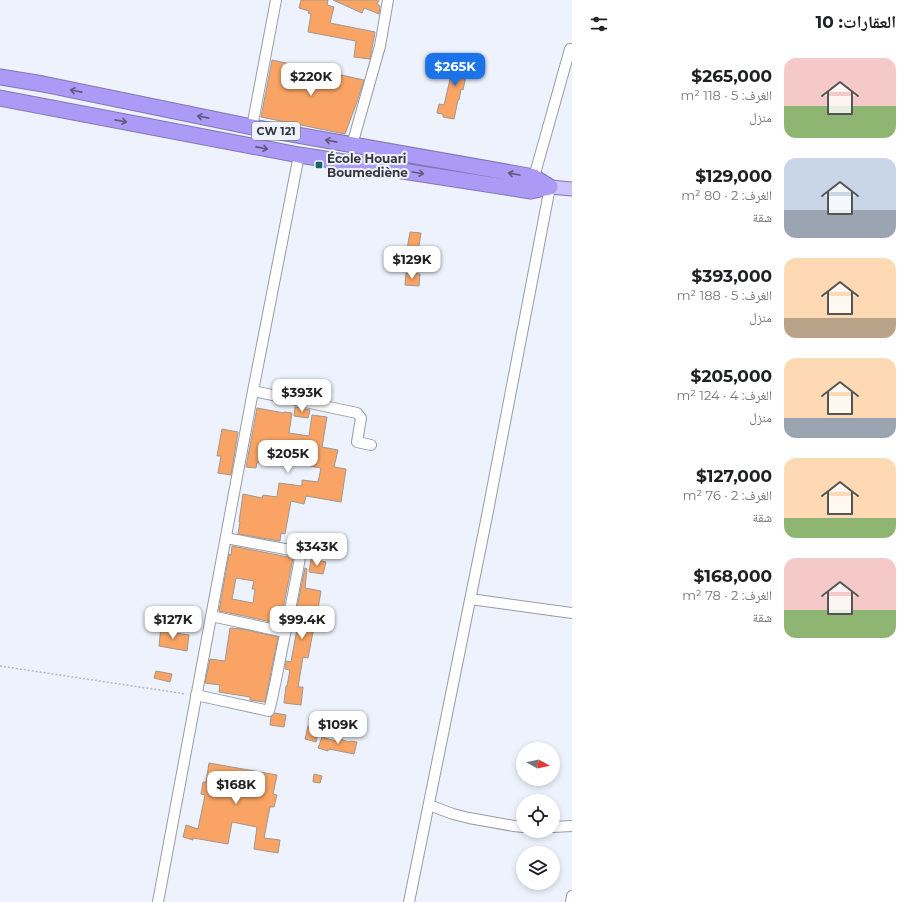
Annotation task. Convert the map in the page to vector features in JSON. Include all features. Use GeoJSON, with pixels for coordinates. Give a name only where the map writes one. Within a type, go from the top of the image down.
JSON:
{"type":"FeatureCollection","features":[{"type":"Feature","properties":{"kind":"highway","name":"CW 121"},"geometry":{"type":"LineString","coordinates":[[0,77],[43,84],[252,127],[534,178],[550,187]]}},
{"type":"Feature","properties":{"kind":"highway"},"geometry":{"type":"LineString","coordinates":[[0,98],[299,155],[531,191],[550,187]]}},
{"type":"Feature","properties":{"kind":"main road","name":"CW 121"},"geometry":{"type":"LineString","coordinates":[[550,187],[572,189]]}},
{"type":"Feature","properties":{"kind":"street"},"geometry":{"type":"LineString","coordinates":[[252,127],[276,0]]}},
{"type":"Feature","properties":{"kind":"street"},"geometry":{"type":"LineString","coordinates":[[352,145],[380,46],[388,0]]}},
{"type":"Feature","properties":{"kind":"street"},"geometry":{"type":"LineString","coordinates":[[534,178],[570,49]]}},
{"type":"Feature","properties":{"kind":"street"},"geometry":{"type":"LineString","coordinates":[[158,902],[299,155]]}},
{"type":"Feature","properties":{"kind":"street"},"geometry":{"type":"LineString","coordinates":[[409,902],[470,599],[550,187]]}},
{"type":"Feature","properties":{"kind":"street"},"geometry":{"type":"LineString","coordinates":[[254,391],[357,413],[361,418],[357,442],[371,445]]}},
{"type":"Feature","properties":{"kind":"street"},"geometry":{"type":"LineString","coordinates":[[196,695],[269,711],[301,552],[226,538]]}},
{"type":"Feature","properties":{"kind":"street"},"geometry":{"type":"LineString","coordinates":[[470,599],[572,613]]}},
{"type":"Feature","properties":{"kind":"street"},"geometry":{"type":"LineString","coordinates":[[211,616],[285,632]]}},
{"type":"Feature","properties":{"kind":"street"},"geometry":{"type":"LineString","coordinates":[[429,805],[469,818],[516,826]]}},
{"type":"Feature","properties":{"kind":"street"},"geometry":{"type":"LineString","coordinates":[[560,827],[572,826]]}},
{"type":"Feature","properties":{"kind":"street"},"geometry":{"type":"LineString","coordinates":[[571,902],[572,896]]}},
{"type":"Feature","properties":{"kind":"path"},"geometry":{"type":"LineString","coordinates":[[0,666],[196,695]]}},
{"type":"Feature","properties":{"kind":"building"},"geometry":{"type":"Polygon","coordinates":[[[301,0],[328,0],[327,5],[334,7],[330,23],[375,32],[370,59],[354,57],[356,41],[308,32],[311,14],[308,13],[309,11],[299,8],[301,0]]]}},
{"type":"Feature","properties":{"kind":"building"},"geometry":{"type":"Polygon","coordinates":[[[333,0],[379,0],[377,4],[380,6],[379,14],[364,8],[362,13],[333,0]]]}},
{"type":"Feature","properties":{"kind":"building"},"geometry":{"type":"Polygon","coordinates":[[[456,54],[470,57],[463,90],[461,89],[454,119],[443,117],[443,114],[437,113],[439,104],[444,105],[456,54]]]}},
{"type":"Feature","properties":{"kind":"building"},"geometry":{"type":"Polygon","coordinates":[[[272,60],[364,80],[345,134],[261,117],[272,60]]]}},
{"type":"Feature","properties":{"kind":"building"},"geometry":{"type":"Polygon","coordinates":[[[410,232],[421,233],[417,258],[408,256],[407,249],[410,232]]]}},
{"type":"Feature","properties":{"kind":"building"},"geometry":{"type":"Polygon","coordinates":[[[406,273],[420,274],[419,286],[405,285],[406,273]]]}},
{"type":"Feature","properties":{"kind":"building"},"geometry":{"type":"Polygon","coordinates":[[[295,407],[310,410],[308,418],[294,416],[295,407]]]}},
{"type":"Feature","properties":{"kind":"building"},"geometry":{"type":"Polygon","coordinates":[[[257,408],[292,413],[289,433],[309,436],[312,415],[327,417],[322,447],[338,450],[334,467],[346,469],[341,502],[306,496],[304,504],[291,501],[285,534],[281,533],[280,541],[238,534],[243,494],[262,498],[263,495],[277,497],[279,483],[302,486],[302,480],[318,482],[321,468],[310,466],[311,465],[300,461],[305,448],[276,444],[275,453],[262,451],[260,463],[257,462],[256,468],[246,467],[257,408]]]}},
{"type":"Feature","properties":{"kind":"building"},"geometry":{"type":"Polygon","coordinates":[[[222,429],[238,432],[231,475],[218,473],[221,456],[217,456],[222,429]]]}},
{"type":"Feature","properties":{"kind":"building"},"geometry":{"type":"Polygon","coordinates":[[[232,546],[293,558],[280,624],[219,611],[229,554],[231,555],[232,546]],[[236,578],[232,599],[253,603],[255,589],[252,589],[254,581],[236,578]]]}},
{"type":"Feature","properties":{"kind":"building"},"geometry":{"type":"Polygon","coordinates":[[[311,559],[326,562],[323,574],[309,572],[311,559]]]}},
{"type":"Feature","properties":{"kind":"building"},"geometry":{"type":"Polygon","coordinates":[[[305,568],[307,569],[305,588],[321,591],[308,658],[303,657],[298,687],[303,687],[301,705],[284,703],[290,670],[285,669],[286,661],[291,662],[297,629],[293,628],[305,568]]]}},
{"type":"Feature","properties":{"kind":"building"},"geometry":{"type":"Polygon","coordinates":[[[161,626],[169,627],[168,632],[189,635],[187,651],[159,646],[161,626]]]}},
{"type":"Feature","properties":{"kind":"building"},"geometry":{"type":"Polygon","coordinates":[[[230,628],[242,629],[278,637],[265,702],[250,700],[250,697],[219,692],[220,685],[205,683],[210,659],[225,661],[230,628]]]}},
{"type":"Feature","properties":{"kind":"building"},"geometry":{"type":"Polygon","coordinates":[[[156,671],[172,674],[170,682],[154,678],[156,671]]]}},
{"type":"Feature","properties":{"kind":"building"},"geometry":{"type":"Polygon","coordinates":[[[275,713],[286,715],[284,727],[270,725],[271,717],[275,713]]]}},
{"type":"Feature","properties":{"kind":"building"},"geometry":{"type":"Polygon","coordinates":[[[308,726],[319,729],[316,742],[305,739],[308,726]]]}},
{"type":"Feature","properties":{"kind":"building"},"geometry":{"type":"Polygon","coordinates":[[[322,737],[335,741],[336,738],[349,742],[357,742],[354,754],[329,749],[328,751],[318,748],[322,737]]]}},
{"type":"Feature","properties":{"kind":"building"},"geometry":{"type":"Polygon","coordinates":[[[209,763],[277,775],[273,794],[277,795],[274,807],[270,807],[264,838],[280,840],[278,853],[254,849],[257,827],[232,822],[228,844],[193,838],[193,840],[183,837],[186,825],[198,829],[205,795],[201,794],[203,782],[206,782],[209,763]]]}},
{"type":"Feature","properties":{"kind":"building"},"geometry":{"type":"Polygon","coordinates":[[[314,774],[322,776],[320,783],[313,782],[314,774]]]}},
{"type":"Feature","properties":{"kind":"place","name":"École Houari Boumediène"},"geometry":{"type":"Point","coordinates":[319,165]}}]}
